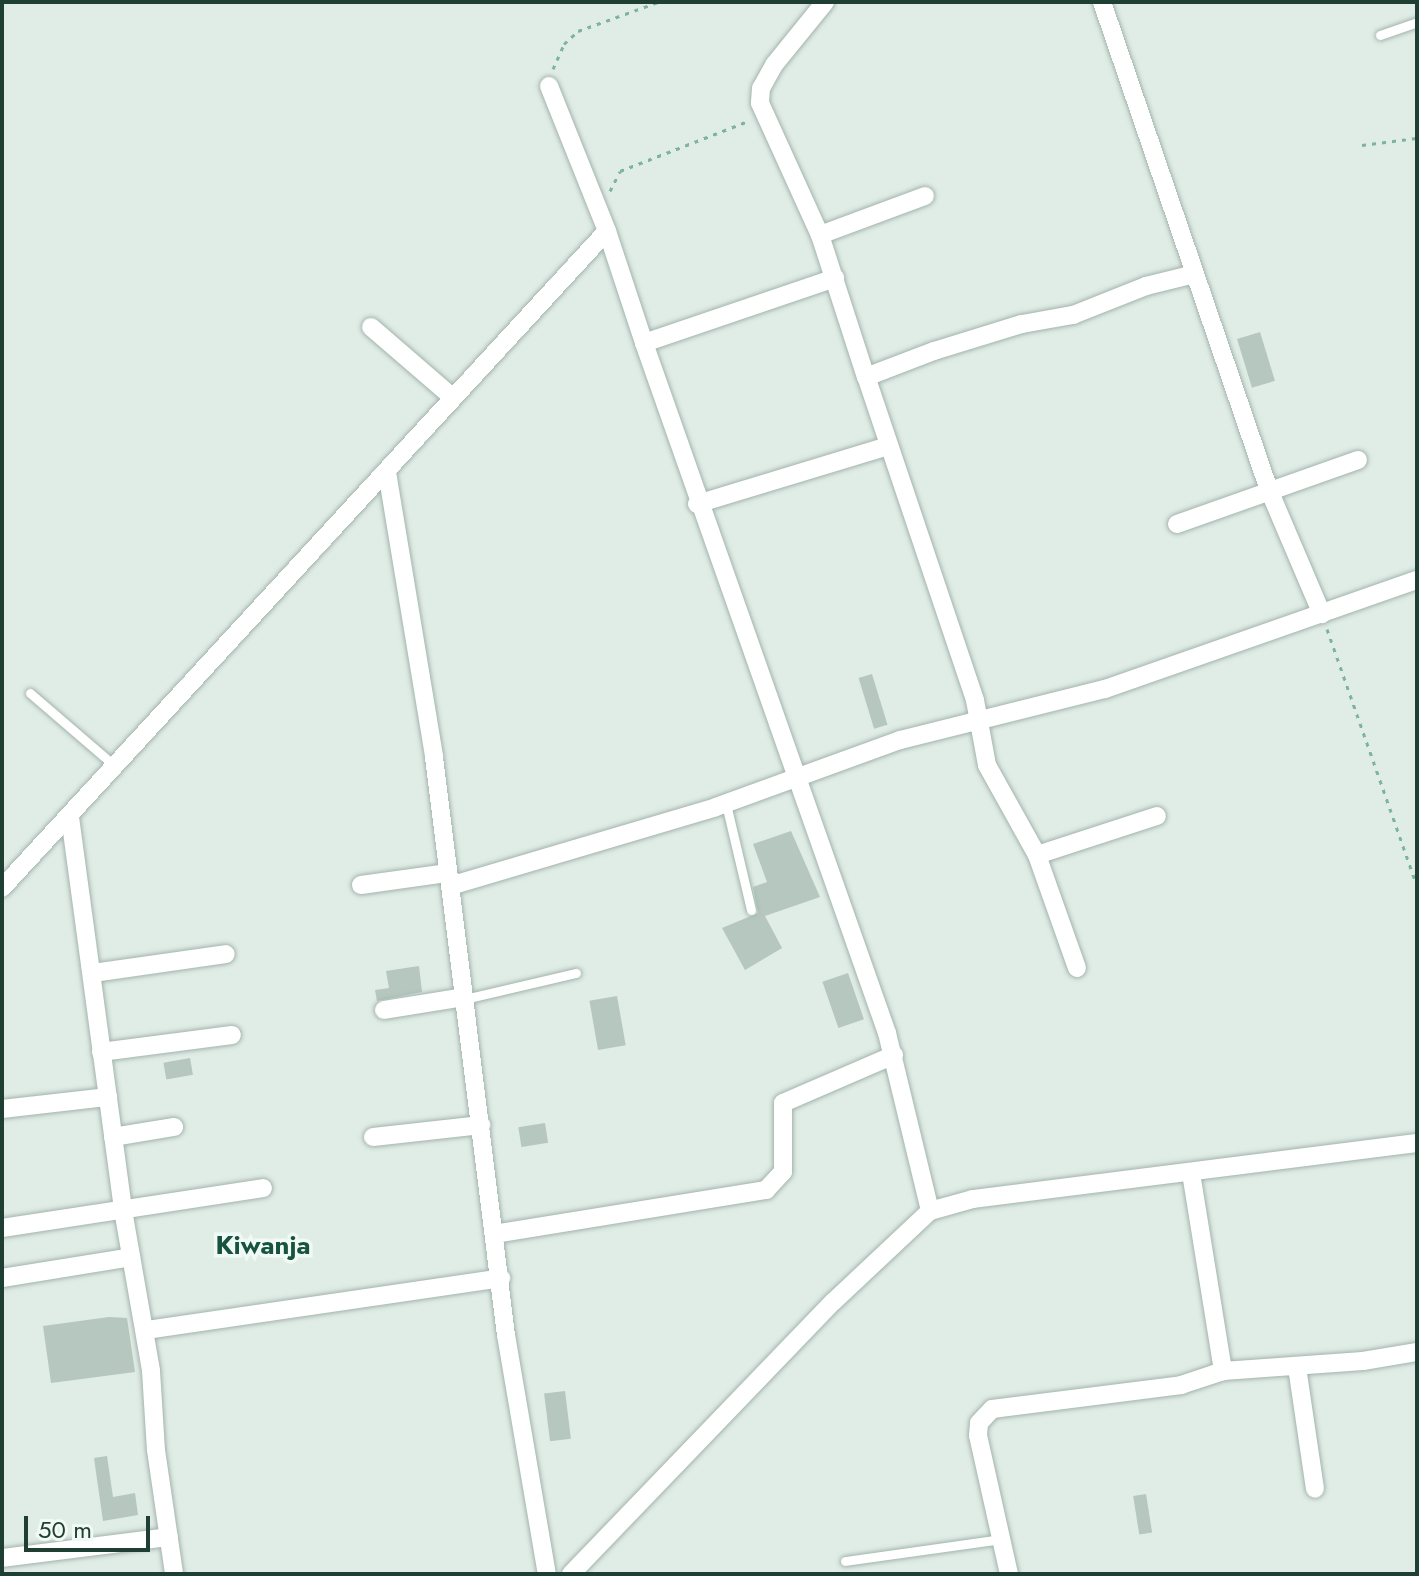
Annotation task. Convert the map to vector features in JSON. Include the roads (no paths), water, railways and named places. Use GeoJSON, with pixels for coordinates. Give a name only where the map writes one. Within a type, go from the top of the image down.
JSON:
{"type":"FeatureCollection","features":[{"type":"Feature","properties":{"kind":"street"},"geometry":{"type":"LineString","coordinates":[[825,2],[761,88],[760,103],[820,235],[835,278],[888,446],[975,700],[976,719],[987,765],[1037,855],[1077,968]]}},
{"type":"Feature","properties":{"kind":"street"},"geometry":{"type":"LineString","coordinates":[[1102,2],[1269,490],[1322,614]]}},
{"type":"Feature","properties":{"kind":"street"},"geometry":{"type":"LineString","coordinates":[[549,86],[607,231],[697,504],[800,779],[894,1055],[930,1211]]}},
{"type":"Feature","properties":{"kind":"street"},"geometry":{"type":"LineString","coordinates":[[820,235],[925,196]]}},
{"type":"Feature","properties":{"kind":"street"},"geometry":{"type":"LineString","coordinates":[[2,888],[607,231]]}},
{"type":"Feature","properties":{"kind":"street"},"geometry":{"type":"LineString","coordinates":[[866,377],[934,351],[1022,324],[1073,315],[1146,286],[1194,274]]}},
{"type":"Feature","properties":{"kind":"street"},"geometry":{"type":"LineString","coordinates":[[644,343],[835,278]]}},
{"type":"Feature","properties":{"kind":"street"},"geometry":{"type":"LineString","coordinates":[[371,327],[452,397]]}},
{"type":"Feature","properties":{"kind":"street"},"geometry":{"type":"LineString","coordinates":[[697,504],[888,446]]}},
{"type":"Feature","properties":{"kind":"street"},"geometry":{"type":"LineString","coordinates":[[1177,524],[1358,460]]}},
{"type":"Feature","properties":{"kind":"street"},"geometry":{"type":"LineString","coordinates":[[387,472],[449,880],[494,1234],[547,1574]]}},
{"type":"Feature","properties":{"kind":"street"},"geometry":{"type":"LineString","coordinates":[[361,885],[449,880],[726,804],[900,740],[1105,689],[1417,580]]}},
{"type":"Feature","properties":{"kind":"street"},"geometry":{"type":"LineString","coordinates":[[1037,855],[1157,816]]}},
{"type":"Feature","properties":{"kind":"street"},"geometry":{"type":"LineString","coordinates":[[70,817],[123,1210],[146,1330],[174,1574]]}},
{"type":"Feature","properties":{"kind":"street"},"geometry":{"type":"LineString","coordinates":[[93,973],[226,954]]}},
{"type":"Feature","properties":{"kind":"street"},"geometry":{"type":"LineString","coordinates":[[384,1010],[464,998]]}},
{"type":"Feature","properties":{"kind":"street"},"geometry":{"type":"LineString","coordinates":[[101,1052],[232,1035]]}},
{"type":"Feature","properties":{"kind":"street"},"geometry":{"type":"LineString","coordinates":[[494,1234],[766,1190],[783,1172],[783,1103],[894,1055]]}},
{"type":"Feature","properties":{"kind":"street"},"geometry":{"type":"LineString","coordinates":[[2,1109],[108,1097]]}},
{"type":"Feature","properties":{"kind":"street"},"geometry":{"type":"LineString","coordinates":[[373,1137],[481,1125]]}},
{"type":"Feature","properties":{"kind":"street"},"geometry":{"type":"LineString","coordinates":[[113,1137],[174,1127]]}},
{"type":"Feature","properties":{"kind":"street"},"geometry":{"type":"LineString","coordinates":[[571,1574],[833,1302],[930,1211],[973,1199],[1417,1143]]}},
{"type":"Feature","properties":{"kind":"street"},"geometry":{"type":"LineString","coordinates":[[1191,1173],[1223,1371]]}},
{"type":"Feature","properties":{"kind":"street"},"geometry":{"type":"LineString","coordinates":[[2,1228],[263,1188]]}},
{"type":"Feature","properties":{"kind":"street"},"geometry":{"type":"LineString","coordinates":[[2,1278],[131,1257]]}},
{"type":"Feature","properties":{"kind":"street"},"geometry":{"type":"LineString","coordinates":[[146,1330],[501,1278]]}},
{"type":"Feature","properties":{"kind":"street"},"geometry":{"type":"LineString","coordinates":[[1009,1574],[978,1435],[984,1414],[1010,1406],[1181,1385],[1223,1371],[1297,1367],[1417,1352]]}},
{"type":"Feature","properties":{"kind":"street"},"geometry":{"type":"LineString","coordinates":[[1297,1367],[1315,1489]]}},
{"type":"Feature","properties":{"kind":"street"},"geometry":{"type":"LineString","coordinates":[[2,1558],[169,1537]]}},
{"type":"Feature","properties":{"kind":"lane"},"geometry":{"type":"LineString","coordinates":[[1380,35],[1417,22]]}},
{"type":"Feature","properties":{"kind":"lane"},"geometry":{"type":"LineString","coordinates":[[30,693],[116,767]]}},
{"type":"Feature","properties":{"kind":"lane"},"geometry":{"type":"LineString","coordinates":[[726,804],[751,910]]}},
{"type":"Feature","properties":{"kind":"lane"},"geometry":{"type":"LineString","coordinates":[[464,998],[576,973]]}},
{"type":"Feature","properties":{"kind":"lane"},"geometry":{"type":"LineString","coordinates":[[845,1561],[1002,1539]]}},
{"type":"Feature","properties":{"kind":"district","name":"Kiwanja"},"geometry":{"type":"Point","coordinates":[263,1246]}}]}
